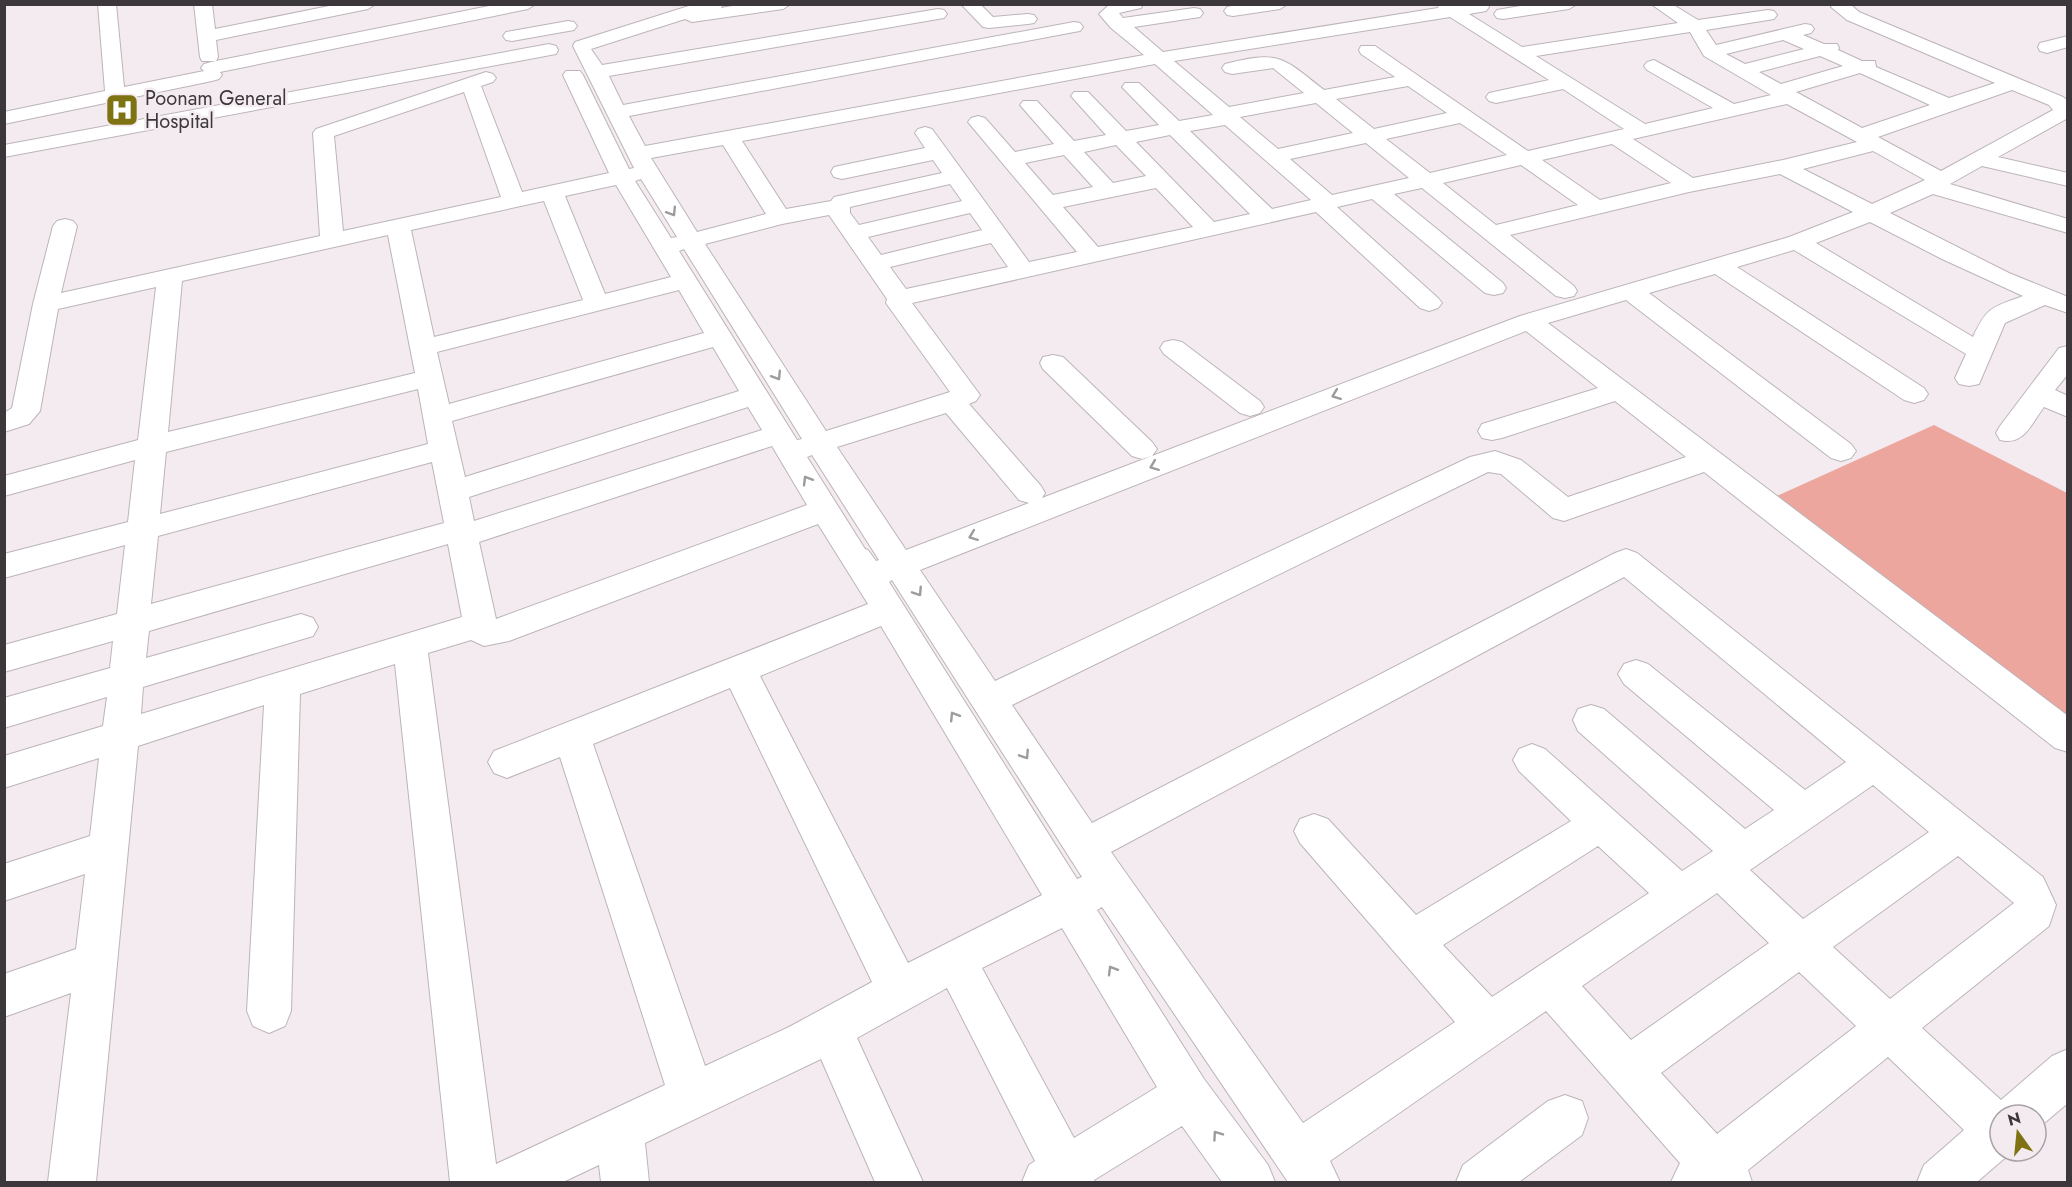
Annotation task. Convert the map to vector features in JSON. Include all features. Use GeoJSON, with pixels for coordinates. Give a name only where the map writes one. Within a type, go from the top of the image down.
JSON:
{"type":"FeatureCollection","features":[{"type":"Feature","properties":{"kind":"street"},"geometry":{"type":"LineString","coordinates":[[107,4],[115,95]]}},
{"type":"Feature","properties":{"kind":"street"},"geometry":{"type":"LineString","coordinates":[[203,4],[216,112]]}},
{"type":"Feature","properties":{"kind":"street"},"geometry":{"type":"LineString","coordinates":[[207,36],[368,4]]}},
{"type":"Feature","properties":{"kind":"street"},"geometry":{"type":"LineString","coordinates":[[4,118],[115,95],[211,71],[528,4]]}},
{"type":"Feature","properties":{"kind":"street"},"geometry":{"type":"LineString","coordinates":[[4,151],[571,46],[716,4]]}},
{"type":"Feature","properties":{"kind":"street"},"geometry":{"type":"LineString","coordinates":[[661,21],[783,4]]}},
{"type":"Feature","properties":{"kind":"street"},"geometry":{"type":"LineString","coordinates":[[969,4],[989,22],[1059,15]]}},
{"type":"Feature","properties":{"kind":"street"},"geometry":{"type":"LineString","coordinates":[[1009,4],[1028,19]]}},
{"type":"Feature","properties":{"kind":"street"},"geometry":{"type":"LineString","coordinates":[[1135,4],[1109,11],[1108,14],[1273,156],[1429,303]]}},
{"type":"Feature","properties":{"kind":"street"},"geometry":{"type":"LineString","coordinates":[[1503,14],[1569,4]]}},
{"type":"Feature","properties":{"kind":"street"},"geometry":{"type":"LineString","coordinates":[[45,304],[552,192],[729,137],[1158,58],[1373,24],[1448,8],[1480,7]]}},
{"type":"Feature","properties":{"kind":"street"},"geometry":{"type":"LineString","coordinates":[[1448,8],[1642,131]]}},
{"type":"Feature","properties":{"kind":"street"},"geometry":{"type":"LineString","coordinates":[[1118,24],[1188,9],[1236,45]]}},
{"type":"Feature","properties":{"kind":"street"},"geometry":{"type":"LineString","coordinates":[[1657,9],[1695,26],[1711,52],[1867,140],[1936,183],[2067,226]]}},
{"type":"Feature","properties":{"kind":"street"},"geometry":{"type":"LineString","coordinates":[[1233,11],[1292,10],[1323,32]]}},
{"type":"Feature","properties":{"kind":"street"},"geometry":{"type":"LineString","coordinates":[[1356,11],[1373,24]]}},
{"type":"Feature","properties":{"kind":"street"},"geometry":{"type":"LineString","coordinates":[[499,38],[571,46],[938,14]]}},
{"type":"Feature","properties":{"kind":"street"},"geometry":{"type":"LineString","coordinates":[[862,568],[1529,321],[1797,242],[1936,183],[2062,113],[2063,108],[2056,101],[1853,16],[1835,14],[1785,33],[1711,52]]}},
{"type":"Feature","properties":{"kind":"street"},"geometry":{"type":"LineString","coordinates":[[1518,53],[1768,15]]}},
{"type":"Feature","properties":{"kind":"street"},"geometry":{"type":"LineString","coordinates":[[617,112],[1074,27]]}},
{"type":"Feature","properties":{"kind":"street"},"geometry":{"type":"LineString","coordinates":[[1785,33],[1948,105]]}},
{"type":"Feature","properties":{"kind":"street"},"geometry":{"type":"LineString","coordinates":[[1742,71],[1881,35]]}},
{"type":"Feature","properties":{"kind":"street"},"geometry":{"type":"LineString","coordinates":[[2047,47],[2067,41]]}},
{"type":"Feature","properties":{"kind":"street"},"geometry":{"type":"LineString","coordinates":[[332,241],[322,134],[471,84],[571,46]]}},
{"type":"Feature","properties":{"kind":"street"},"geometry":{"type":"LineString","coordinates":[[571,46],[617,112],[636,167]]}},
{"type":"Feature","properties":{"kind":"street"},"geometry":{"type":"LineString","coordinates":[[571,46],[678,244],[796,443],[825,510],[1071,903],[1188,1095],[1251,1182]]}},
{"type":"Feature","properties":{"kind":"street"},"geometry":{"type":"LineString","coordinates":[[1368,50],[1597,207]]}},
{"type":"Feature","properties":{"kind":"street"},"geometry":{"type":"LineString","coordinates":[[900,299],[1732,111],[1918,50]]}},
{"type":"Feature","properties":{"kind":"street"},"geometry":{"type":"LineString","coordinates":[[1180,77],[1273,62],[1320,96],[1565,291]]}},
{"type":"Feature","properties":{"kind":"street"},"geometry":{"type":"LineString","coordinates":[[1653,66],[1732,111]]}},
{"type":"Feature","properties":{"kind":"street"},"geometry":{"type":"LineString","coordinates":[[1011,159],[1174,128],[1320,96],[1411,80]]}},
{"type":"Feature","properties":{"kind":"street"},"geometry":{"type":"LineString","coordinates":[[1496,97],[1565,83]]}},
{"type":"Feature","properties":{"kind":"street"},"geometry":{"type":"LineString","coordinates":[[1491,233],[1689,185],[1783,167],[1867,140],[1948,105],[2013,83]]}},
{"type":"Feature","properties":{"kind":"street"},"geometry":{"type":"LineString","coordinates":[[471,84],[514,201]]}},
{"type":"Feature","properties":{"kind":"street"},"geometry":{"type":"LineString","coordinates":[[1132,87],[1267,217]]}},
{"type":"Feature","properties":{"kind":"street"},"geometry":{"type":"LineString","coordinates":[[1369,88],[1405,115]]}},
{"type":"Feature","properties":{"kind":"street"},"geometry":{"type":"LineString","coordinates":[[1081,96],[1209,230]]}},
{"type":"Feature","properties":{"kind":"street"},"geometry":{"type":"LineString","coordinates":[[1030,105],[1108,191]]}},
{"type":"Feature","properties":{"kind":"street"},"geometry":{"type":"LineString","coordinates":[[1273,156],[1369,136],[1405,115],[1464,116]]}},
{"type":"Feature","properties":{"kind":"street"},"geometry":{"type":"LineString","coordinates":[[978,122],[1092,255]]}},
{"type":"Feature","properties":{"kind":"street"},"geometry":{"type":"LineString","coordinates":[[925,133],[1023,271]]}},
{"type":"Feature","properties":{"kind":"street"},"geometry":{"type":"LineString","coordinates":[[729,137],[780,218]]}},
{"type":"Feature","properties":{"kind":"street"},"geometry":{"type":"LineString","coordinates":[[1616,137],[1689,185]]}},
{"type":"Feature","properties":{"kind":"street"},"geometry":{"type":"LineString","coordinates":[[842,172],[939,152]]}},
{"type":"Feature","properties":{"kind":"street"},"geometry":{"type":"LineString","coordinates":[[1978,159],[2067,180]]}},
{"type":"Feature","properties":{"kind":"street"},"geometry":{"type":"LineString","coordinates":[[1783,167],[1860,217],[2056,302]]}},
{"type":"Feature","properties":{"kind":"street"},"geometry":{"type":"LineString","coordinates":[[678,244],[838,206],[842,202],[956,176]]}},
{"type":"Feature","properties":{"kind":"street"},"geometry":{"type":"LineString","coordinates":[[1049,203],[1161,180]]}},
{"type":"Feature","properties":{"kind":"street"},"geometry":{"type":"LineString","coordinates":[[552,192],[597,304]]}},
{"type":"Feature","properties":{"kind":"street"},"geometry":{"type":"LineString","coordinates":[[1377,192],[1494,288]]}},
{"type":"Feature","properties":{"kind":"street"},"geometry":{"type":"LineString","coordinates":[[855,232],[976,205]]}},
{"type":"Feature","properties":{"kind":"street"},"geometry":{"type":"LineString","coordinates":[[4,658],[133,621],[952,402],[966,395],[899,303],[900,299],[855,232],[839,213],[838,206]]}},
{"type":"Feature","properties":{"kind":"street"},"geometry":{"type":"LineString","coordinates":[[894,556],[1030,493],[1250,407],[1565,291],[1781,234],[1860,217]]}},
{"type":"Feature","properties":{"kind":"street"},"geometry":{"type":"LineString","coordinates":[[4,423],[19,418],[26,411],[45,304],[65,226]]}},
{"type":"Feature","properties":{"kind":"street"},"geometry":{"type":"LineString","coordinates":[[398,226],[480,624],[484,633],[497,632],[825,510]]}},
{"type":"Feature","properties":{"kind":"street"},"geometry":{"type":"LineString","coordinates":[[876,263],[997,234]]}},
{"type":"Feature","properties":{"kind":"street"},"geometry":{"type":"LineString","coordinates":[[1797,242],[1979,351]]}},
{"type":"Feature","properties":{"kind":"street"},"geometry":{"type":"LineString","coordinates":[[678,244],[686,281],[756,395],[894,556],[1084,846],[1307,1169],[1487,1025],[1875,763]]}},
{"type":"Feature","properties":{"kind":"street"},"geometry":{"type":"LineString","coordinates":[[1719,266],[1914,394]]}},
{"type":"Feature","properties":{"kind":"street"},"geometry":{"type":"LineString","coordinates":[[72,1182],[170,277]]}},
{"type":"Feature","properties":{"kind":"street"},"geometry":{"type":"LineString","coordinates":[[423,348],[686,281]]}},
{"type":"Feature","properties":{"kind":"street"},"geometry":{"type":"LineString","coordinates":[[1630,291],[1841,451]]}},
{"type":"Feature","properties":{"kind":"street"},"geometry":{"type":"LineString","coordinates":[[1970,378],[1979,351],[1994,319],[2002,313],[2056,302]]}},
{"type":"Feature","properties":{"kind":"street"},"geometry":{"type":"LineString","coordinates":[[1529,321],[2067,737]]}},
{"type":"Feature","properties":{"kind":"street"},"geometry":{"type":"LineString","coordinates":[[437,416],[720,337]]}},
{"type":"Feature","properties":{"kind":"street"},"geometry":{"type":"LineString","coordinates":[[1173,348],[1250,407]]}},
{"type":"Feature","properties":{"kind":"street"},"geometry":{"type":"LineString","coordinates":[[2010,433],[2067,354]]}},
{"type":"Feature","properties":{"kind":"street"},"geometry":{"type":"LineString","coordinates":[[1053,363],[1142,449]]}},
{"type":"Feature","properties":{"kind":"street"},"geometry":{"type":"LineString","coordinates":[[4,486],[151,446],[429,378]]}},
{"type":"Feature","properties":{"kind":"street"},"geometry":{"type":"LineString","coordinates":[[1492,431],[1619,391]]}},
{"type":"Feature","properties":{"kind":"street"},"geometry":{"type":"LineString","coordinates":[[2039,393],[2067,408]]}},
{"type":"Feature","properties":{"kind":"street"},"geometry":{"type":"LineString","coordinates":[[453,491],[756,395]]}},
{"type":"Feature","properties":{"kind":"street"},"geometry":{"type":"LineString","coordinates":[[952,402],[1030,493]]}},
{"type":"Feature","properties":{"kind":"street"},"geometry":{"type":"LineString","coordinates":[[4,566],[444,449]]}},
{"type":"Feature","properties":{"kind":"street"},"geometry":{"type":"LineString","coordinates":[[988,700],[1480,464],[1495,461],[1511,467],[1564,510],[1708,459]]}},
{"type":"Feature","properties":{"kind":"street"},"geometry":{"type":"LineString","coordinates":[[1084,846],[1626,561],[2026,887],[2034,896],[2036,905],[2034,912],[1889,1029],[1712,1177],[1628,1069],[1550,983]]}},
{"type":"Feature","properties":{"kind":"street"},"geometry":{"type":"LineString","coordinates":[[507,762],[887,610]]}},
{"type":"Feature","properties":{"kind":"street"},"geometry":{"type":"LineString","coordinates":[[4,772],[480,624]]}},
{"type":"Feature","properties":{"kind":"street"},"geometry":{"type":"LineString","coordinates":[[4,713],[301,627]]}},
{"type":"Feature","properties":{"kind":"street"},"geometry":{"type":"LineString","coordinates":[[410,646],[474,1182]]}},
{"type":"Feature","properties":{"kind":"street"},"geometry":{"type":"LineString","coordinates":[[739,669],[900,993]]}},
{"type":"Feature","properties":{"kind":"street"},"geometry":{"type":"LineString","coordinates":[[1636,674],[1803,811]]}},
{"type":"Feature","properties":{"kind":"street"},"geometry":{"type":"LineString","coordinates":[[269,1011],[283,686]]}},
{"type":"Feature","properties":{"kind":"street"},"geometry":{"type":"LineString","coordinates":[[1591,720],[1731,860],[1801,946],[1889,1029],[1988,1111]]}},
{"type":"Feature","properties":{"kind":"street"},"geometry":{"type":"LineString","coordinates":[[572,736],[692,1096]]}},
{"type":"Feature","properties":{"kind":"street"},"geometry":{"type":"LineString","coordinates":[[1532,760],[1679,895]]}},
{"type":"Feature","properties":{"kind":"street"},"geometry":{"type":"LineString","coordinates":[[1412,941],[1601,823]]}},
{"type":"Feature","properties":{"kind":"street"},"geometry":{"type":"LineString","coordinates":[[1314,831],[1487,1025]]}},
{"type":"Feature","properties":{"kind":"street"},"geometry":{"type":"LineString","coordinates":[[1628,1069],[1960,832]]}},
{"type":"Feature","properties":{"kind":"street"},"geometry":{"type":"LineString","coordinates":[[4,884],[109,848]]}},
{"type":"Feature","properties":{"kind":"street"},"geometry":{"type":"LineString","coordinates":[[511,1182],[830,1029],[900,993],[955,960],[1109,883]]}},
{"type":"Feature","properties":{"kind":"street"},"geometry":{"type":"LineString","coordinates":[[955,960],[1061,1179],[1188,1095]]}},
{"type":"Feature","properties":{"kind":"street"},"geometry":{"type":"LineString","coordinates":[[4,996],[96,963]]}},
{"type":"Feature","properties":{"kind":"street"},"geometry":{"type":"LineString","coordinates":[[830,1029],[899,1182]]}},
{"type":"Feature","properties":{"kind":"street"},"geometry":{"type":"LineString","coordinates":[[2032,1103],[2067,1072]]}},
{"type":"Feature","properties":{"kind":"street"},"geometry":{"type":"LineString","coordinates":[[1480,1182],[1565,1118]]}},
{"type":"Feature","properties":{"kind":"street"},"geometry":{"type":"LineString","coordinates":[[620,1131],[625,1182]]}},
{"type":"Feature","properties":{"kind":"street"},"geometry":{"type":"LineString","coordinates":[[1941,1182],[1988,1142]]}},
{"type":"Feature","properties":{"kind":"shaded area"},"geometry":{"type":"Polygon","coordinates":[[[1934,425],[2067,493],[2067,729],[1768,500],[1934,425]]]}},
{"type":"Feature","properties":{"kind":"place","name":"Poonam General Hospital"},"geometry":{"type":"Point","coordinates":[122,110]}}]}
